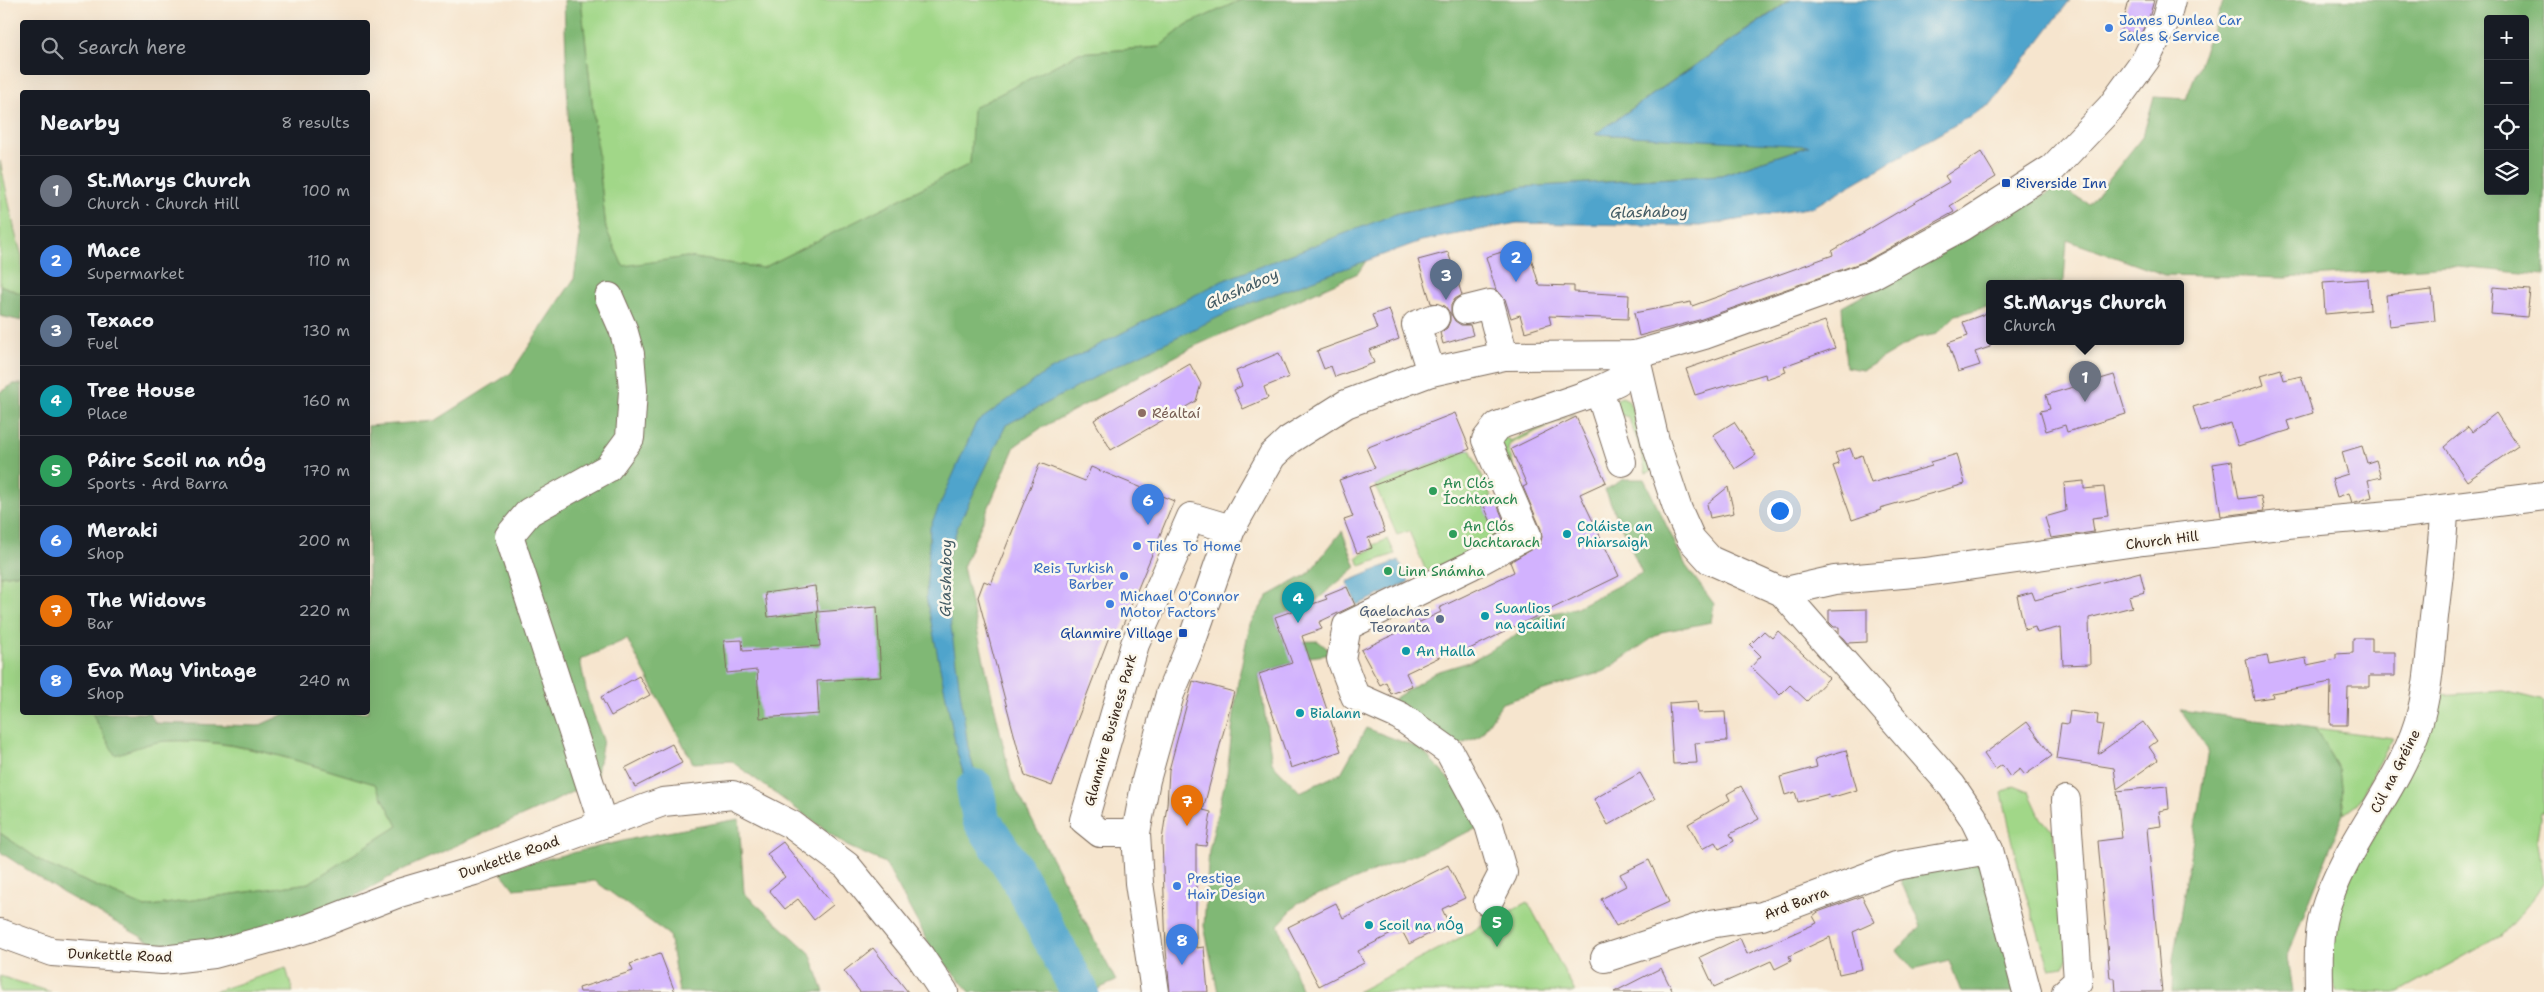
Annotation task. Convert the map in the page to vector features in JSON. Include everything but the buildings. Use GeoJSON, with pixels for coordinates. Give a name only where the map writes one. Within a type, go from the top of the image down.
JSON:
{"type":"FeatureCollection","features":[{"type":"Feature","properties":{"kind":"street"},"geometry":{"type":"LineString","coordinates":[[1155,992],[1139,883],[1136,833],[1146,780],[1170,694],[1186,657],[1232,530],[1272,456],[1289,440],[1346,404],[1431,372],[1504,356],[1635,355],[1704,335],[1872,275],[1961,227],[2052,168],[2111,107],[2146,59],[2166,19],[2171,0]]}},
{"type":"Feature","properties":{"kind":"street"},"geometry":{"type":"LineString","coordinates":[[603,824],[509,536],[529,512],[608,468],[630,438],[633,390],[630,354],[623,329],[609,297]]}},
{"type":"Feature","properties":{"kind":"street"},"geometry":{"type":"LineString","coordinates":[[1466,310],[1490,304],[1504,356]]}},
{"type":"Feature","properties":{"kind":"street"},"geometry":{"type":"LineString","coordinates":[[1431,372],[1416,325],[1435,318]]}},
{"type":"Feature","properties":{"kind":"street"},"geometry":{"type":"LineString","coordinates":[[1488,902],[1503,874],[1489,825],[1449,751],[1400,716],[1355,696],[1342,659],[1347,626],[1470,566],[1526,535],[1486,440],[1497,426],[1599,390],[1618,381],[1635,355]]}},
{"type":"Feature","properties":{"kind":"street"},"geometry":{"type":"LineString","coordinates":[[1635,355],[1655,441],[1678,510],[1691,539],[1710,560],[1782,592],[1952,786],[1973,817],[1989,850],[2027,992]]}},
{"type":"Feature","properties":{"kind":"street"},"geometry":{"type":"LineString","coordinates":[[1599,390],[1622,462]]}},
{"type":"Feature","properties":{"kind":"street","name":"Church Hill"},"geometry":{"type":"LineString","coordinates":[[1782,592],[1835,580],[1925,572],[2234,531],[2444,510],[2544,496]]}},
{"type":"Feature","properties":{"kind":"street","name":"Cúl na Gréine"},"geometry":{"type":"LineString","coordinates":[[2319,992],[2319,947],[2324,915],[2336,880],[2394,777],[2419,723],[2427,682],[2442,550],[2444,510]]}},
{"type":"Feature","properties":{"kind":"street","name":"Glanmire Business Park"},"geometry":{"type":"LineString","coordinates":[[1136,833],[1100,833],[1084,820],[1135,644],[1192,517],[1232,530]]}},
{"type":"Feature","properties":{"kind":"street","name":"Dunkettle Road"},"geometry":{"type":"LineString","coordinates":[[0,933],[52,952],[162,960],[214,954],[309,928],[399,893],[474,870],[664,802],[733,795],[792,825],[847,866],[920,956],[944,992]]}},
{"type":"Feature","properties":{"kind":"street"},"geometry":{"type":"LineString","coordinates":[[2066,800],[2078,971],[2078,981],[2066,992]]}},
{"type":"Feature","properties":{"kind":"street","name":"Ard Barra"},"geometry":{"type":"LineString","coordinates":[[1604,958],[1694,928],[1762,916],[1896,866],[1989,850]]}},
{"type":"Feature","properties":{"kind":"green space"},"geometry":{"type":"Polygon","coordinates":[[[564,0],[581,0],[606,229],[623,266],[687,257],[763,268],[970,164],[973,108],[1079,53],[1159,47],[1186,25],[1241,0],[1790,0],[1595,134],[1811,145],[1721,175],[1524,187],[1398,213],[1358,273],[1195,346],[1041,428],[1015,446],[963,567],[1011,780],[1116,981],[1091,992],[970,992],[932,949],[885,863],[847,846],[731,761],[693,763],[627,639],[580,660],[588,699],[603,740],[596,779],[551,803],[404,869],[302,926],[225,942],[154,944],[63,893],[0,852],[0,833],[47,865],[145,907],[309,883],[398,826],[375,784],[272,754],[219,743],[166,741],[115,755],[93,715],[150,715],[156,723],[258,726],[283,715],[370,715],[370,426],[435,421],[511,373],[574,279],[580,238],[570,164],[564,0]]]}},
{"type":"Feature","properties":{"kind":"green space"},"geometry":{"type":"Polygon","coordinates":[[[581,0],[1241,0],[1186,25],[1159,47],[1079,53],[974,108],[970,164],[763,268],[687,257],[623,267],[606,229],[581,0]]]}},
{"type":"Feature","properties":{"kind":"green space"},"geometry":{"type":"Polygon","coordinates":[[[2224,0],[2544,0],[2544,275],[2448,266],[2286,278],[2165,275],[2067,240],[2064,280],[1986,280],[1986,307],[1956,315],[1937,334],[1917,338],[1863,370],[1846,367],[1842,307],[2059,187],[2089,204],[2143,136],[2154,97],[2186,99],[2224,0]]]}},
{"type":"Feature","properties":{"kind":"green space"},"geometry":{"type":"Polygon","coordinates":[[[0,161],[20,249],[20,293],[0,285],[0,161]]]}},
{"type":"Feature","properties":{"kind":"green space"},"geometry":{"type":"Polygon","coordinates":[[[0,285],[20,293],[20,321],[0,316],[0,285]]]}},
{"type":"Feature","properties":{"kind":"green space"},"geometry":{"type":"Polygon","coordinates":[[[14,384],[20,384],[20,573],[0,576],[0,392],[14,384]]]}},
{"type":"Feature","properties":{"kind":"green space"},"geometry":{"type":"Polygon","coordinates":[[[1622,397],[1628,400],[1632,408],[1652,471],[1646,473],[1639,445],[1628,417],[1617,414],[1607,403],[1622,397]]]}},
{"type":"Feature","properties":{"kind":"green space"},"geometry":{"type":"Polygon","coordinates":[[[1575,413],[1510,444],[1508,449],[1518,479],[1511,487],[1499,442],[1505,436],[1510,441],[1575,413]]]}},
{"type":"Feature","properties":{"kind":"green space","name":"An Clós Íochtarach"},"geometry":{"type":"Polygon","coordinates":[[[1470,449],[1492,498],[1482,502],[1500,541],[1426,571],[1409,531],[1397,535],[1375,485],[1470,449]]]}},
{"type":"Feature","properties":{"kind":"green space"},"geometry":{"type":"Polygon","coordinates":[[[1624,479],[1644,479],[1686,566],[1714,604],[1711,622],[1661,632],[1605,671],[1502,703],[1480,736],[1455,747],[1392,700],[1436,672],[1469,662],[1509,640],[1537,617],[1575,608],[1642,573],[1605,490],[1624,479]]]}},
{"type":"Feature","properties":{"kind":"green space"},"geometry":{"type":"Polygon","coordinates":[[[1342,531],[1356,567],[1312,604],[1275,617],[1284,642],[1318,641],[1334,654],[1309,657],[1259,674],[1272,763],[1300,792],[1341,773],[1366,728],[1421,749],[1465,797],[1478,828],[1298,903],[1278,925],[1302,992],[1218,992],[1204,926],[1209,850],[1227,773],[1238,681],[1250,624],[1268,596],[1308,574],[1342,531]]]}},
{"type":"Feature","properties":{"kind":"green space"},"geometry":{"type":"Polygon","coordinates":[[[1388,539],[1395,554],[1360,566],[1357,557],[1374,548],[1373,545],[1388,539]]]}},
{"type":"Feature","properties":{"kind":"green space"},"geometry":{"type":"Polygon","coordinates":[[[20,573],[20,715],[93,715],[115,754],[160,741],[193,741],[246,748],[298,761],[375,784],[398,826],[309,883],[145,907],[47,865],[0,833],[0,576],[20,573]]]}},
{"type":"Feature","properties":{"kind":"green space"},"geometry":{"type":"Polygon","coordinates":[[[2504,691],[2544,701],[2544,813],[2541,813],[2537,838],[2544,881],[2532,900],[2501,936],[2399,992],[2336,992],[2327,965],[2334,909],[2410,770],[2440,695],[2504,691]]]}},
{"type":"Feature","properties":{"kind":"green space"},"geometry":{"type":"Polygon","coordinates":[[[2180,710],[2315,728],[2339,770],[2344,814],[2287,957],[2292,992],[2172,992],[2173,959],[2208,750],[2180,710]]]}},
{"type":"Feature","properties":{"kind":"green space"},"geometry":{"type":"Polygon","coordinates":[[[2315,728],[2393,738],[2356,805],[2344,814],[2339,770],[2315,728]]]}},
{"type":"Feature","properties":{"kind":"green space"},"geometry":{"type":"Polygon","coordinates":[[[2014,786],[2029,792],[2041,818],[2053,832],[2069,952],[2064,967],[2050,969],[2021,879],[2002,793],[2014,786]]]}},
{"type":"Feature","properties":{"kind":"green space"},"geometry":{"type":"Polygon","coordinates":[[[739,819],[744,893],[810,953],[824,992],[679,992],[669,935],[595,881],[514,889],[499,870],[640,837],[739,819]]]}},
{"type":"Feature","properties":{"kind":"green space"},"geometry":{"type":"Polygon","coordinates":[[[1964,841],[1986,873],[2019,992],[1961,992],[1949,960],[1913,969],[1897,950],[1921,927],[1891,859],[1964,841]]]}},
{"type":"Feature","properties":{"kind":"green space"},"geometry":{"type":"Polygon","coordinates":[[[1528,902],[1575,992],[1357,992],[1528,902]]]}},
{"type":"Feature","properties":{"kind":"green space"},"geometry":{"type":"Polygon","coordinates":[[[286,968],[293,992],[213,992],[286,968]]]}},
{"type":"Feature","properties":{"kind":"green space"},"geometry":{"type":"Polygon","coordinates":[[[0,976],[51,992],[0,992],[0,976]]]}},
{"type":"Feature","properties":{"kind":"water"},"geometry":{"type":"Polygon","coordinates":[[[1791,0],[2070,0],[1991,104],[1813,207],[1701,226],[1517,223],[1421,241],[1242,306],[1114,367],[1006,425],[958,526],[943,570],[968,747],[991,834],[1079,992],[1062,992],[982,838],[957,752],[926,597],[930,527],[976,423],[1045,373],[1222,281],[1398,213],[1524,187],[1721,175],[1809,146],[1595,134],[1791,0]]]}},
{"type":"Feature","properties":{"kind":"water","name":"Linn Snámha"},"geometry":{"type":"Polygon","coordinates":[[[1399,560],[1409,582],[1357,605],[1347,582],[1399,560]]]}},
{"type":"Feature","properties":{"kind":"waterway","name":"Glashaboy"},"geometry":{"type":"LineString","coordinates":[[975,788],[981,819],[1017,874],[1080,992]]}},
{"type":"Feature","properties":{"kind":"place","name":"James Dunlea Car Sales & Service"},"geometry":{"type":"Point","coordinates":[2109,28]}},
{"type":"Feature","properties":{"kind":"place","name":"Riverside Inn"},"geometry":{"type":"Point","coordinates":[2006,183]}},
{"type":"Feature","properties":{"kind":"place","name":"Mace"},"geometry":{"type":"Point","coordinates":[1516,282]}},
{"type":"Feature","properties":{"kind":"place","name":"Texaco"},"geometry":{"type":"Point","coordinates":[1446,300]}},
{"type":"Feature","properties":{"kind":"place","name":"St.Marys Church"},"geometry":{"type":"Point","coordinates":[2085,402]}},
{"type":"Feature","properties":{"kind":"place","name":"Réaltaí"},"geometry":{"type":"Point","coordinates":[1142,413]}},
{"type":"Feature","properties":{"kind":"place","name":"An Clós Íochtarach"},"geometry":{"type":"Point","coordinates":[1433,491]}},
{"type":"Feature","properties":{"kind":"place","name":"Meraki"},"geometry":{"type":"Point","coordinates":[1148,525]}},
{"type":"Feature","properties":{"kind":"place","name":"An Clós Uachtarach"},"geometry":{"type":"Point","coordinates":[1453,534]}},
{"type":"Feature","properties":{"kind":"place","name":"Coláiste an Phiarsaigh"},"geometry":{"type":"Point","coordinates":[1567,534]}},
{"type":"Feature","properties":{"kind":"place","name":"Tiles To Home"},"geometry":{"type":"Point","coordinates":[1137,546]}},
{"type":"Feature","properties":{"kind":"place","name":"Linn Snámha"},"geometry":{"type":"Point","coordinates":[1388,571]}},
{"type":"Feature","properties":{"kind":"place","name":"Reis Turkish Barber"},"geometry":{"type":"Point","coordinates":[1124,576]}},
{"type":"Feature","properties":{"kind":"place","name":"Michael O'Connor Motor Factors"},"geometry":{"type":"Point","coordinates":[1110,604]}},
{"type":"Feature","properties":{"kind":"place","name":"Suanlios na gcailiní"},"geometry":{"type":"Point","coordinates":[1485,616]}},
{"type":"Feature","properties":{"kind":"place","name":"Gaelachas Teoranta"},"geometry":{"type":"Point","coordinates":[1440,619]}},
{"type":"Feature","properties":{"kind":"place","name":"Tree House"},"geometry":{"type":"Point","coordinates":[1298,623]}},
{"type":"Feature","properties":{"kind":"place","name":"Glanmire Village"},"geometry":{"type":"Point","coordinates":[1183,633]}},
{"type":"Feature","properties":{"kind":"place","name":"An Halla"},"geometry":{"type":"Point","coordinates":[1406,651]}},
{"type":"Feature","properties":{"kind":"place","name":"Bialann"},"geometry":{"type":"Point","coordinates":[1300,713]}},
{"type":"Feature","properties":{"kind":"place","name":"The Widows"},"geometry":{"type":"Point","coordinates":[1187,826]}},
{"type":"Feature","properties":{"kind":"place","name":"Prestige Hair Design"},"geometry":{"type":"Point","coordinates":[1177,886]}},
{"type":"Feature","properties":{"kind":"place","name":"Scoil na nÓg"},"geometry":{"type":"Point","coordinates":[1369,925]}},
{"type":"Feature","properties":{"kind":"place","name":"Páirc Scoil na nÓg"},"geometry":{"type":"Point","coordinates":[1497,947]}},
{"type":"Feature","properties":{"kind":"place","name":"Eva May Vintage"},"geometry":{"type":"Point","coordinates":[1182,965]}}]}
